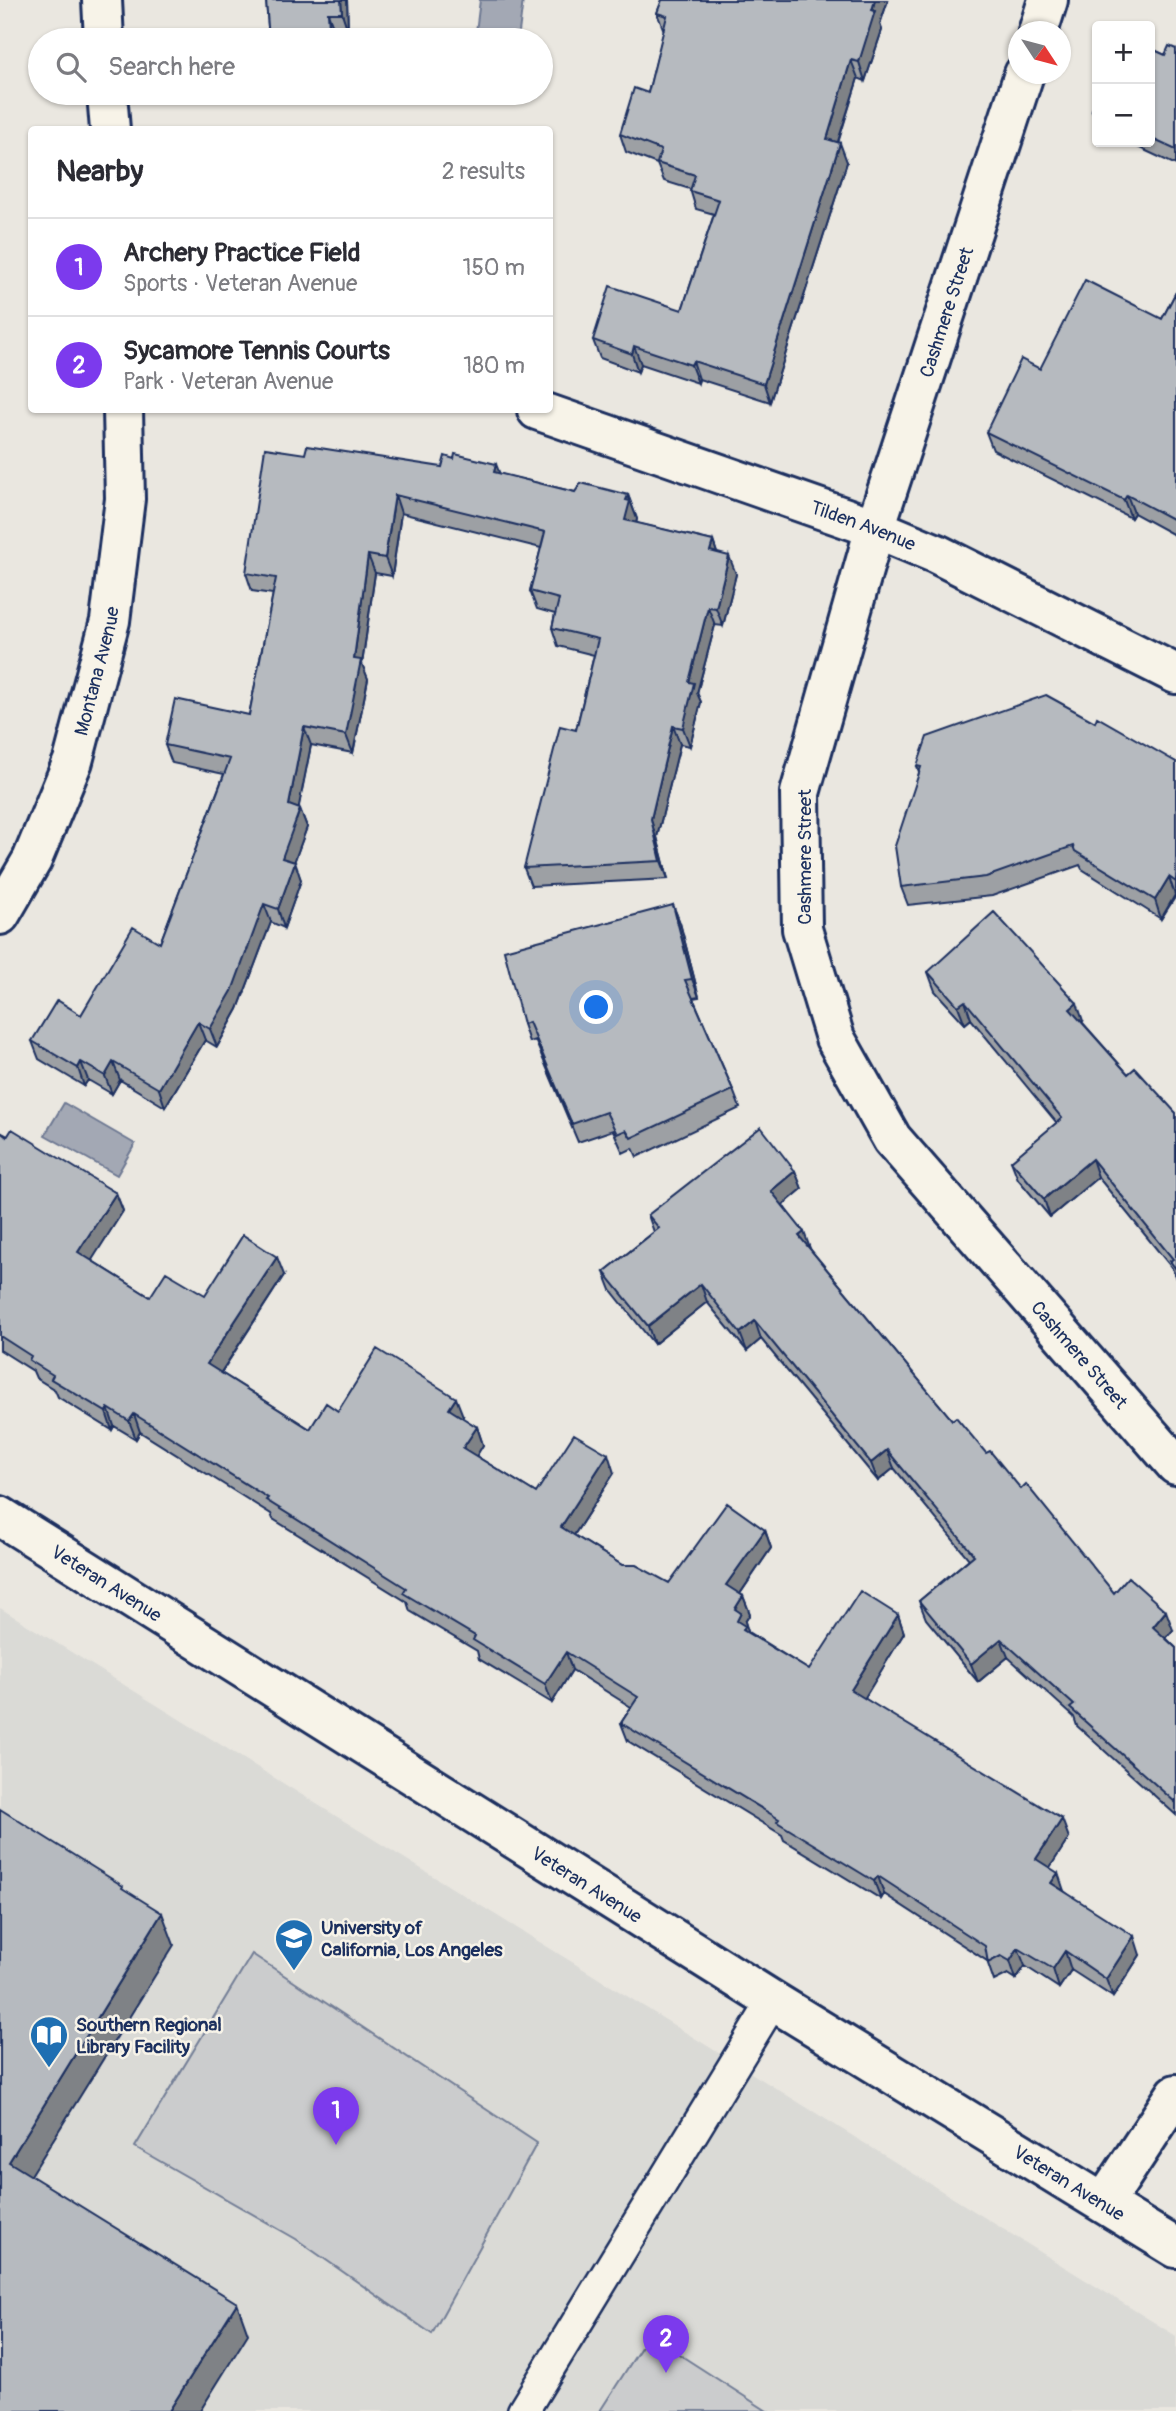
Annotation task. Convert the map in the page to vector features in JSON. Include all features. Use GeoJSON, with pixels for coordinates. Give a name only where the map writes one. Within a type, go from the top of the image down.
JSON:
{"type":"FeatureCollection","features":[{"type":"Feature","properties":{"kind":"street"},"geometry":{"type":"LineString","coordinates":[[102,0],[103,28]]}},
{"type":"Feature","properties":{"kind":"street"},"geometry":{"type":"LineString","coordinates":[[1041,21],[1048,0]]}},
{"type":"Feature","properties":{"kind":"street","name":"Cashmere Street"},"geometry":{"type":"LineString","coordinates":[[1021,84],[875,528],[800,793],[802,929],[835,1038],[892,1139],[1176,1465]]}},
{"type":"Feature","properties":{"kind":"street"},"geometry":{"type":"LineString","coordinates":[[108,105],[110,126]]}},
{"type":"Feature","properties":{"kind":"street","name":"Montana Avenue"},"geometry":{"type":"LineString","coordinates":[[0,915],[32,860],[73,761],[110,621],[125,499],[123,413]]}},
{"type":"Feature","properties":{"kind":"street","name":"Tilden Avenue"},"geometry":{"type":"LineString","coordinates":[[546,413],[875,528],[950,560],[1176,674]]}},
{"type":"Feature","properties":{"kind":"street","name":"Veteran Avenue"},"geometry":{"type":"LineString","coordinates":[[0,1516],[774,2001],[1176,2248]]}},
{"type":"Feature","properties":{"kind":"street"},"geometry":{"type":"LineString","coordinates":[[1104,2203],[1176,2094]]}},
{"type":"Feature","properties":{"kind":"lane"},"geometry":{"type":"LineString","coordinates":[[523,2411],[774,2001]]}},
{"type":"Feature","properties":{"kind":"shaded area"},"geometry":{"type":"Polygon","coordinates":[[[480,0],[523,0],[520,28],[476,28],[480,0]]]}},
{"type":"Feature","properties":{"kind":"shaded area"},"geometry":{"type":"Polygon","coordinates":[[[64,1103],[135,1144],[117,1175],[45,1135],[64,1103]]]}},
{"type":"Feature","properties":{"kind":"shaded area","name":"University of California, Los Angeles"},"geometry":{"type":"Polygon","coordinates":[[[0,1608],[1176,2336],[1176,2411],[0,2411],[0,1608]]]}},
{"type":"Feature","properties":{"kind":"shaded area"},"geometry":{"type":"Polygon","coordinates":[[[252,1954],[537,2143],[432,2334],[296,2239],[135,2147],[252,1954]]]}},
{"type":"Feature","properties":{"kind":"shaded area"},"geometry":{"type":"Polygon","coordinates":[[[649,2335],[767,2411],[600,2411],[649,2335]]]}},
{"type":"Feature","properties":{"kind":"building"},"geometry":{"type":"Polygon","coordinates":[[[266,0],[341,0],[342,13],[328,13],[329,28],[268,28],[266,0]]]}},
{"type":"Feature","properties":{"kind":"building"},"geometry":{"type":"Polygon","coordinates":[[[662,0],[875,0],[872,10],[875,11],[859,62],[851,60],[827,139],[840,143],[764,384],[693,361],[691,365],[634,346],[632,354],[593,340],[610,286],[682,310],[719,200],[690,191],[695,175],[657,163],[661,150],[620,134],[634,88],[648,93],[667,16],[657,13],[662,0]]]}},
{"type":"Feature","properties":{"kind":"building"},"geometry":{"type":"Polygon","coordinates":[[[1169,46],[1176,49],[1176,150],[1155,140],[1155,50],[1165,55],[1169,46]]]}},
{"type":"Feature","properties":{"kind":"building"},"geometry":{"type":"Polygon","coordinates":[[[1085,280],[1162,319],[1176,292],[1176,521],[1127,495],[1124,500],[986,432],[1021,359],[1040,369],[1085,280]]]}},
{"type":"Feature","properties":{"kind":"building"},"geometry":{"type":"Polygon","coordinates":[[[307,446],[442,467],[445,456],[454,459],[455,454],[496,464],[494,472],[575,492],[581,483],[628,495],[626,500],[630,501],[625,520],[713,541],[710,551],[729,556],[716,608],[708,607],[689,682],[694,683],[683,728],[673,726],[651,819],[661,861],[524,868],[560,726],[576,730],[598,639],[552,628],[559,599],[530,591],[545,532],[395,495],[385,558],[368,555],[354,659],[361,660],[346,735],[304,727],[289,805],[300,809],[282,858],[295,862],[278,909],[264,904],[232,991],[210,1029],[198,1022],[159,1089],[113,1062],[105,1076],[81,1062],[78,1068],[32,1041],[57,1000],[81,1015],[133,927],[160,943],[230,759],[165,745],[175,699],[249,715],[276,578],[246,573],[265,448],[305,454],[307,446]]]}},
{"type":"Feature","properties":{"kind":"building"},"geometry":{"type":"Polygon","coordinates":[[[1046,695],[1095,722],[1097,717],[1176,762],[1176,882],[1169,877],[1155,900],[1075,851],[1073,846],[986,877],[901,887],[895,846],[921,767],[917,766],[927,737],[1046,695]]]}},
{"type":"Feature","properties":{"kind":"building"},"geometry":{"type":"Polygon","coordinates":[[[673,905],[692,979],[685,980],[733,1090],[631,1138],[626,1130],[617,1134],[606,1112],[572,1124],[529,1022],[523,1024],[504,950],[673,905]]]}},
{"type":"Feature","properties":{"kind":"building"},"geometry":{"type":"Polygon","coordinates":[[[994,912],[1077,1003],[1070,1009],[1128,1074],[1135,1068],[1176,1113],[1176,1269],[1170,1261],[1173,1259],[1092,1159],[1044,1199],[1011,1161],[1062,1118],[965,1001],[958,1006],[928,972],[994,912]]]}},
{"type":"Feature","properties":{"kind":"building"},"geometry":{"type":"Polygon","coordinates":[[[761,1127],[795,1171],[771,1191],[804,1232],[799,1236],[952,1420],[956,1417],[986,1453],[990,1451],[1021,1489],[1026,1484],[1114,1593],[1128,1577],[1166,1611],[1153,1627],[1176,1648],[1176,1803],[1070,1708],[1074,1705],[1001,1639],[971,1664],[919,1601],[974,1555],[887,1450],[871,1463],[755,1321],[740,1333],[701,1284],[648,1326],[604,1272],[659,1228],[648,1215],[761,1127]]]}},
{"type":"Feature","properties":{"kind":"building"},"geometry":{"type":"Polygon","coordinates":[[[12,1129],[116,1193],[78,1252],[150,1297],[166,1272],[205,1295],[243,1235],[277,1257],[207,1364],[310,1429],[326,1403],[338,1411],[377,1349],[456,1398],[449,1409],[477,1427],[463,1448],[536,1493],[574,1434],[608,1454],[561,1527],[622,1565],[636,1565],[669,1583],[727,1503],[765,1530],[726,1585],[743,1596],[735,1609],[741,1613],[737,1621],[745,1626],[743,1630],[809,1670],[860,1591],[898,1615],[851,1690],[1062,1819],[1036,1859],[1058,1873],[1051,1883],[1134,1936],[1106,1979],[1065,1951],[1053,1969],[1018,1948],[1010,1961],[1001,1956],[988,1963],[985,1946],[878,1876],[874,1881],[777,1822],[779,1819],[621,1723],[638,1697],[566,1652],[545,1684],[473,1640],[475,1636],[403,1593],[406,1588],[134,1414],[129,1421],[108,1408],[106,1412],[51,1379],[53,1375],[29,1360],[31,1356],[0,1336],[0,1132],[7,1137],[12,1129]]]}},
{"type":"Feature","properties":{"kind":"building","name":"Southern Regional Library Facility"},"geometry":{"type":"Polygon","coordinates":[[[0,1809],[162,1913],[9,2162],[237,2303],[169,2411],[0,2411],[0,1809]]]}},
{"type":"Feature","properties":{"kind":"place","name":"University of California, Los Angeles"},"geometry":{"type":"Point","coordinates":[294,1972]}},
{"type":"Feature","properties":{"kind":"place","name":"Southern Regional Library Facility"},"geometry":{"type":"Point","coordinates":[49,2069]}},
{"type":"Feature","properties":{"kind":"place","name":"Archery Practice Field"},"geometry":{"type":"Point","coordinates":[336,2145]}},
{"type":"Feature","properties":{"kind":"place","name":"Sycamore Tennis Courts"},"geometry":{"type":"Point","coordinates":[666,2373]}}]}
